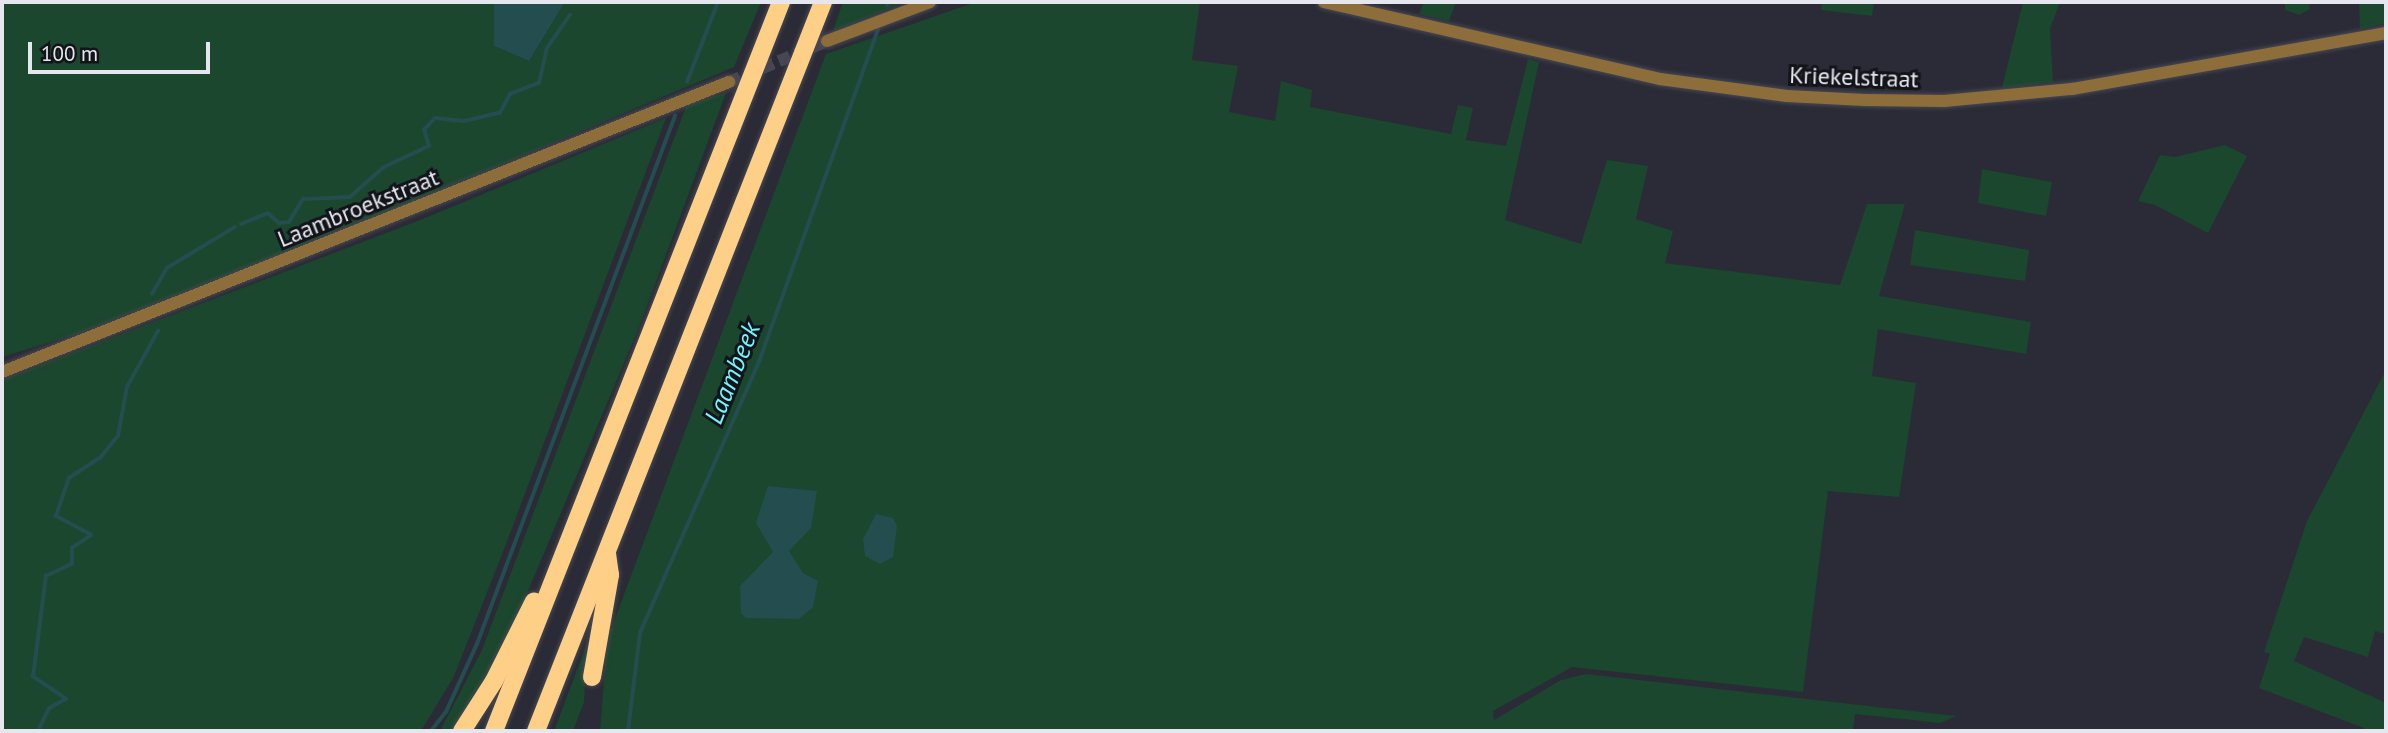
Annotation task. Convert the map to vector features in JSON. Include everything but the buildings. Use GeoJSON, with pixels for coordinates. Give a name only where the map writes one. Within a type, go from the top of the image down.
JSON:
{"type":"FeatureCollection","features":[{"type":"Feature","properties":{"kind":"highway"},"geometry":{"type":"LineString","coordinates":[[494,731],[780,2]]}},
{"type":"Feature","properties":{"kind":"highway"},"geometry":{"type":"LineString","coordinates":[[536,731],[823,2]]}},
{"type":"Feature","properties":{"kind":"highway"},"geometry":{"type":"LineString","coordinates":[[592,677],[610,575],[606,551]]}},
{"type":"Feature","properties":{"kind":"highway"},"geometry":{"type":"LineString","coordinates":[[462,731],[494,681],[545,572],[562,559]]}},
{"type":"Feature","properties":{"kind":"street"},"geometry":{"type":"LineString","coordinates":[[827,41],[930,2]]}},
{"type":"Feature","properties":{"kind":"street","name":"Kriekelstraat"},"geometry":{"type":"LineString","coordinates":[[1324,2],[1660,79],[1787,96],[1865,100],[1944,101],[2072,89],[2386,33]]}},
{"type":"Feature","properties":{"kind":"street","name":"Laambroekstraat"},"geometry":{"type":"LineString","coordinates":[[2,372],[729,82]]}},
{"type":"Feature","properties":{"kind":"green space"},"geometry":{"type":"Polygon","coordinates":[[[2,2],[494,2],[494,46],[529,61],[565,2],[761,2],[734,67],[388,212],[77,334],[2,357],[2,2]]]}},
{"type":"Feature","properties":{"kind":"green space"},"geometry":{"type":"Polygon","coordinates":[[[843,2],[905,2],[833,31],[843,2]]]}},
{"type":"Feature","properties":{"kind":"green space"},"geometry":{"type":"Polygon","coordinates":[[[976,2],[1200,2],[1192,60],[1238,66],[1229,112],[1275,121],[1281,81],[1312,90],[1310,107],[1451,134],[1458,105],[1473,108],[1466,140],[1506,146],[1528,59],[1539,62],[1505,220],[1581,244],[1607,160],[1648,166],[1636,219],[1673,231],[1665,263],[1840,285],[1867,204],[1905,204],[1879,296],[2031,322],[2026,354],[1878,329],[1872,376],[1916,383],[1899,497],[1828,491],[1803,692],[1572,667],[1493,711],[1494,720],[1561,680],[1586,674],[1956,716],[1940,723],[1855,714],[1853,731],[600,731],[607,640],[826,54],[976,2]]]}},
{"type":"Feature","properties":{"kind":"green space"},"geometry":{"type":"Polygon","coordinates":[[[1424,2],[1456,2],[1449,21],[1419,14],[1424,2]]]}},
{"type":"Feature","properties":{"kind":"green space"},"geometry":{"type":"Polygon","coordinates":[[[1822,2],[1874,2],[1872,16],[1821,10],[1822,2]]]}},
{"type":"Feature","properties":{"kind":"green space"},"geometry":{"type":"Polygon","coordinates":[[[2023,2],[2060,2],[2050,29],[2053,82],[2002,88],[2023,2]]]}},
{"type":"Feature","properties":{"kind":"green space"},"geometry":{"type":"Polygon","coordinates":[[[2285,2],[2309,2],[2310,9],[2299,15],[2285,10],[2285,2]]]}},
{"type":"Feature","properties":{"kind":"green space"},"geometry":{"type":"Polygon","coordinates":[[[2359,2],[2386,2],[2386,23],[2360,29],[2359,2]]]}},
{"type":"Feature","properties":{"kind":"green space"},"geometry":{"type":"Polygon","coordinates":[[[726,93],[640,325],[496,667],[456,731],[440,731],[482,650],[687,104],[726,93]]]}},
{"type":"Feature","properties":{"kind":"green space"},"geometry":{"type":"Polygon","coordinates":[[[666,118],[454,676],[421,731],[2,731],[2,380],[420,220],[666,118]]]}},
{"type":"Feature","properties":{"kind":"green space"},"geometry":{"type":"Polygon","coordinates":[[[2225,145],[2247,156],[2208,233],[2155,205],[2138,201],[2160,155],[2175,157],[2225,145]]]}},
{"type":"Feature","properties":{"kind":"green space"},"geometry":{"type":"Polygon","coordinates":[[[1982,169],[2052,182],[2046,216],[1978,203],[1982,169]]]}},
{"type":"Feature","properties":{"kind":"green space"},"geometry":{"type":"Polygon","coordinates":[[[1915,230],[2029,250],[2025,281],[1910,265],[1915,230]]]}},
{"type":"Feature","properties":{"kind":"green space"},"geometry":{"type":"Polygon","coordinates":[[[2386,370],[2386,634],[2375,631],[2368,657],[2304,637],[2294,661],[2386,703],[2386,731],[2363,731],[2364,728],[2259,688],[2270,654],[2264,652],[2307,521],[2386,370]]]}},
{"type":"Feature","properties":{"kind":"green space"},"geometry":{"type":"Polygon","coordinates":[[[587,643],[584,702],[573,731],[554,731],[587,643]]]}},
{"type":"Feature","properties":{"kind":"shaded area"},"geometry":{"type":"Polygon","coordinates":[[[494,2],[565,2],[529,61],[494,46],[494,2]]]}},
{"type":"Feature","properties":{"kind":"shaded area"},"geometry":{"type":"Polygon","coordinates":[[[768,486],[817,491],[811,528],[789,551],[803,573],[818,581],[813,607],[799,619],[746,618],[741,613],[740,586],[773,552],[756,523],[768,486]]]}},
{"type":"Feature","properties":{"kind":"shaded area"},"geometry":{"type":"Polygon","coordinates":[[[876,514],[893,518],[897,526],[893,557],[880,564],[865,556],[863,539],[876,514]]]}},
{"type":"Feature","properties":{"kind":"waterway"},"geometry":{"type":"LineString","coordinates":[[687,82],[718,2]]}},
{"type":"Feature","properties":{"kind":"waterway"},"geometry":{"type":"LineString","coordinates":[[241,224],[268,213],[279,223],[289,222],[303,199],[350,197],[384,167],[429,146],[424,130],[435,118],[464,121],[500,113],[510,94],[539,83],[547,48],[570,15]]}},
{"type":"Feature","properties":{"kind":"waterway","name":"Laambeek"},"geometry":{"type":"LineString","coordinates":[[628,731],[640,633],[759,362],[878,30]]}},
{"type":"Feature","properties":{"kind":"waterway"},"geometry":{"type":"LineString","coordinates":[[431,731],[446,712],[477,644],[675,116]]}},
{"type":"Feature","properties":{"kind":"waterway"},"geometry":{"type":"LineString","coordinates":[[152,294],[167,268],[235,227]]}},
{"type":"Feature","properties":{"kind":"waterway"},"geometry":{"type":"LineString","coordinates":[[38,731],[49,708],[66,699],[33,677],[46,576],[72,564],[72,548],[91,535],[56,516],[69,478],[100,458],[118,436],[127,387],[158,331]]}},
{"type":"Feature","properties":{"kind":"tunnel"},"geometry":{"type":"LineString","coordinates":[[729,82],[827,41]]}}]}
